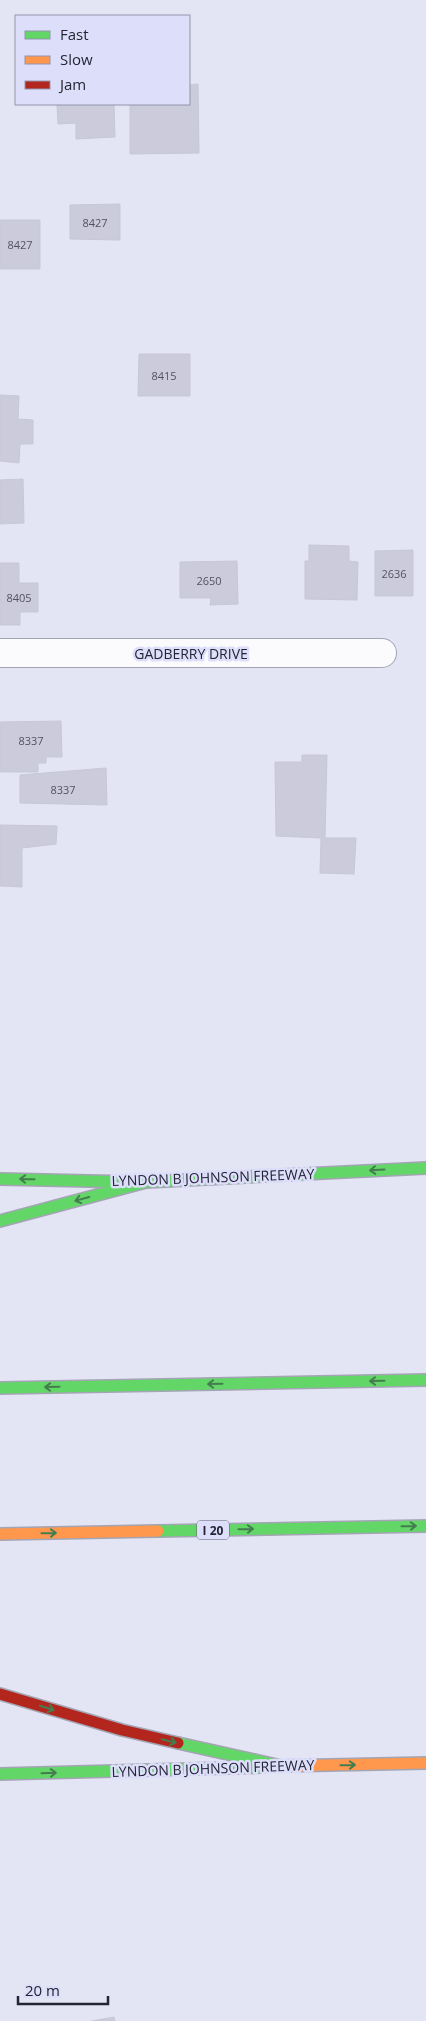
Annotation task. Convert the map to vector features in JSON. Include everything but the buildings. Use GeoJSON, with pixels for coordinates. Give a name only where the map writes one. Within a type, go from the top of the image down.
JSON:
{"type":"FeatureCollection","features":[{"type":"Feature","properties":{"kind":"main road","name":"LYNDON B JOHNSON FREEWAY"},"geometry":{"type":"LineString","coordinates":[[0,1179],[146,1182],[426,1168]]}},
{"type":"Feature","properties":{"kind":"main road"},"geometry":{"type":"LineString","coordinates":[[0,1221],[146,1182]]}},
{"type":"Feature","properties":{"kind":"main road"},"geometry":{"type":"LineString","coordinates":[[0,1388],[426,1380]]}},
{"type":"Feature","properties":{"kind":"main road","name":"I 20"},"geometry":{"type":"LineString","coordinates":[[0,1534],[426,1526]]}},
{"type":"Feature","properties":{"kind":"main road"},"geometry":{"type":"LineString","coordinates":[[0,1694],[122,1730],[281,1766]]}},
{"type":"Feature","properties":{"kind":"main road","name":"LYNDON B JOHNSON FREEWAY"},"geometry":{"type":"LineString","coordinates":[[0,1774],[426,1763]]}},
{"type":"Feature","properties":{"kind":"street","name":"GADBERRY DRIVE"},"geometry":{"type":"LineString","coordinates":[[0,653],[382,653]]}},
{"type":"Feature","properties":{"kind":"traffic: fast"},"geometry":{"type":"LineString","coordinates":[[146,1182],[426,1168]]}},
{"type":"Feature","properties":{"kind":"traffic: fast"},"geometry":{"type":"LineString","coordinates":[[0,1179],[134,1182]]}},
{"type":"Feature","properties":{"kind":"traffic: fast"},"geometry":{"type":"LineString","coordinates":[[0,1221],[146,1182]]}},
{"type":"Feature","properties":{"kind":"traffic: fast"},"geometry":{"type":"LineString","coordinates":[[0,1388],[426,1380]]}},
{"type":"Feature","properties":{"kind":"traffic: fast"},"geometry":{"type":"LineString","coordinates":[[158,1531],[426,1526]]}},
{"type":"Feature","properties":{"kind":"traffic: fast"},"geometry":{"type":"LineString","coordinates":[[178,1743],[281,1766]]}},
{"type":"Feature","properties":{"kind":"traffic: fast"},"geometry":{"type":"LineString","coordinates":[[0,1774],[263,1767]]}},
{"type":"Feature","properties":{"kind":"traffic: slow"},"geometry":{"type":"LineString","coordinates":[[0,1534],[158,1531]]}},
{"type":"Feature","properties":{"kind":"traffic: slow"},"geometry":{"type":"LineString","coordinates":[[281,1766],[426,1763]]}},
{"type":"Feature","properties":{"kind":"traffic: jam"},"geometry":{"type":"LineString","coordinates":[[0,1694],[122,1730],[178,1743]]}}]}
